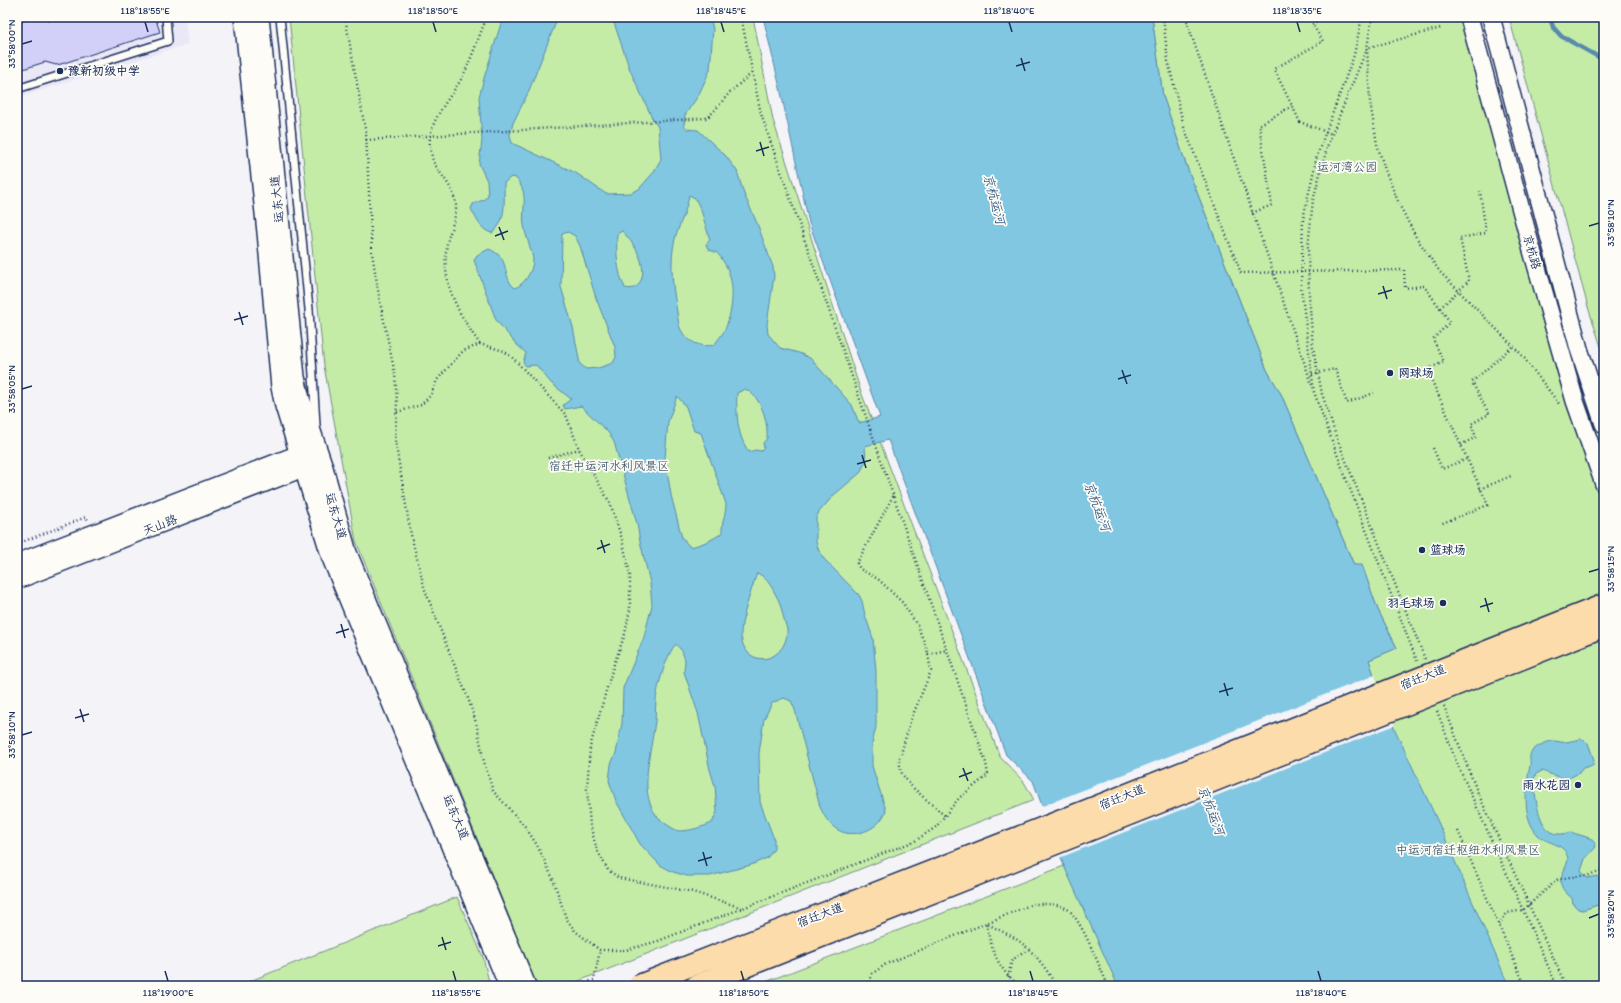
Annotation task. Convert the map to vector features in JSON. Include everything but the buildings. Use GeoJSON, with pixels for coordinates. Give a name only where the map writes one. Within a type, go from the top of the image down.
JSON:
{"type":"FeatureCollection","features":[{"type":"Feature","properties":{"kind":"main road","name":"运东大道"},"geometry":{"type":"LineString","coordinates":[[244,17],[267,232],[281,387],[285,406],[332,558],[509,986]]}},
{"type":"Feature","properties":{"kind":"main road","name":"运东大道"},"geometry":{"type":"LineString","coordinates":[[259,17],[296,377],[300,399],[318,453],[347,553],[526,986]]}},
{"type":"Feature","properties":{"kind":"main road","name":"宿迁大道"},"geometry":{"type":"LineString","coordinates":[[638,986],[1604,606]]}},
{"type":"Feature","properties":{"kind":"main road","name":"宿迁大道"},"geometry":{"type":"LineString","coordinates":[[696,986],[1604,626]]}},
{"type":"Feature","properties":{"kind":"street","name":"京杭路"},"geometry":{"type":"LineString","coordinates":[[1469,17],[1531,247],[1575,401],[1604,484]]}},
{"type":"Feature","properties":{"kind":"street","name":"京杭路"},"geometry":{"type":"LineString","coordinates":[[1491,17],[1579,349],[1604,424]]}},
{"type":"Feature","properties":{"kind":"street","name":"天山路"},"geometry":{"type":"LineString","coordinates":[[17,563],[301,461]]}},
{"type":"Feature","properties":{"kind":"street","name":"天山路"},"geometry":{"type":"LineString","coordinates":[[17,580],[301,461]]}},
{"type":"Feature","properties":{"kind":"lane"},"geometry":{"type":"LineString","coordinates":[[17,89],[168,40],[166,17]]}},
{"type":"Feature","properties":{"kind":"lane"},"geometry":{"type":"LineString","coordinates":[[280,17],[309,309],[318,453]]}},
{"type":"Feature","properties":{"kind":"path"},"geometry":{"type":"LineString","coordinates":[[345,17],[366,140],[372,253],[380,302],[396,374],[397,412],[395,440],[411,535],[425,590],[468,698],[477,726],[484,762],[493,791],[524,825],[537,845],[553,879],[566,918],[575,931],[600,950],[626,950],[658,941],[915,841],[936,827],[959,798],[988,775],[986,763],[761,114],[741,17]]}},
{"type":"Feature","properties":{"kind":"path"},"geometry":{"type":"LineString","coordinates":[[480,344],[464,321],[451,296],[446,268],[446,245],[456,210],[455,198],[451,188],[434,162],[430,144],[434,123],[462,76],[487,17]]}},
{"type":"Feature","properties":{"kind":"path"},"geometry":{"type":"LineString","coordinates":[[1163,17],[1168,61],[1184,127],[1241,273],[1404,270],[1405,288],[1424,286],[1450,322],[1432,339],[1444,362],[1414,375]]}},
{"type":"Feature","properties":{"kind":"path"},"geometry":{"type":"LineString","coordinates":[[1186,17],[1314,392],[1419,665]]}},
{"type":"Feature","properties":{"kind":"path"},"geometry":{"type":"LineString","coordinates":[[1323,17],[1312,24],[1324,41],[1274,69],[1300,122],[1332,134]]}},
{"type":"Feature","properties":{"kind":"path"},"geometry":{"type":"LineString","coordinates":[[1314,392],[1301,287],[1303,219],[1317,156],[1354,55],[1362,17]]}},
{"type":"Feature","properties":{"kind":"path"},"geometry":{"type":"LineString","coordinates":[[1372,17],[1367,48],[1370,102],[1377,144],[1385,170],[1400,206],[1416,237],[1440,272],[1521,354],[1563,409]]}},
{"type":"Feature","properties":{"kind":"path"},"geometry":{"type":"LineString","coordinates":[[1367,48],[1441,28]]}},
{"type":"Feature","properties":{"kind":"path"},"geometry":{"type":"LineString","coordinates":[[1367,48],[1332,134],[1313,200],[1308,247],[1309,295],[1313,347],[1322,394],[1336,436],[1427,665]]}},
{"type":"Feature","properties":{"kind":"path"},"geometry":{"type":"LineString","coordinates":[[366,140],[707,118],[730,92],[753,73]]}},
{"type":"Feature","properties":{"kind":"path"},"geometry":{"type":"LineString","coordinates":[[1252,213],[1272,205],[1259,125],[1292,106]]}},
{"type":"Feature","properties":{"kind":"path"},"geometry":{"type":"LineString","coordinates":[[1440,308],[1470,280],[1460,238],[1486,233],[1480,191]]}},
{"type":"Feature","properties":{"kind":"path"},"geometry":{"type":"LineString","coordinates":[[397,412],[421,405],[431,395],[437,380],[463,351],[480,344],[504,351],[566,415],[579,449],[610,503],[622,539],[630,574],[630,609],[625,634],[613,667],[590,747],[588,796],[590,825],[597,850],[608,870],[619,878],[693,892],[742,908]]}},
{"type":"Feature","properties":{"kind":"path"},"geometry":{"type":"LineString","coordinates":[[1461,445],[1476,437],[1471,424],[1489,414],[1472,382],[1513,346]]}},
{"type":"Feature","properties":{"kind":"path"},"geometry":{"type":"LineString","coordinates":[[1312,374],[1334,369],[1347,403],[1374,393]]}},
{"type":"Feature","properties":{"kind":"path"},"geometry":{"type":"LineString","coordinates":[[1427,370],[1488,505],[1440,524]]}},
{"type":"Feature","properties":{"kind":"path"},"geometry":{"type":"LineString","coordinates":[[1433,448],[1442,469],[1467,459]]}},
{"type":"Feature","properties":{"kind":"path"},"geometry":{"type":"LineString","coordinates":[[548,458],[579,449]]}},
{"type":"Feature","properties":{"kind":"path"},"geometry":{"type":"LineString","coordinates":[[1480,489],[1511,476]]}},
{"type":"Feature","properties":{"kind":"path"},"geometry":{"type":"LineString","coordinates":[[893,496],[857,563],[860,569],[878,579],[903,603],[917,625],[928,654],[931,671],[910,722],[899,761],[902,774],[912,787],[945,816]]}},
{"type":"Feature","properties":{"kind":"path"},"geometry":{"type":"LineString","coordinates":[[928,654],[947,650]]}},
{"type":"Feature","properties":{"kind":"path"},"geometry":{"type":"LineString","coordinates":[[1442,702],[1478,791],[1566,986]]}},
{"type":"Feature","properties":{"kind":"path"},"geometry":{"type":"LineString","coordinates":[[1436,709],[1456,761],[1557,986]]}},
{"type":"Feature","properties":{"kind":"path"},"geometry":{"type":"LineString","coordinates":[[1458,831],[1525,986]]}},
{"type":"Feature","properties":{"kind":"path"},"geometry":{"type":"LineString","coordinates":[[1499,925],[1507,913],[1523,910],[1557,880],[1589,875],[1604,869]]}},
{"type":"Feature","properties":{"kind":"path"},"geometry":{"type":"LineString","coordinates":[[869,986],[872,974],[886,964],[1033,904],[1049,904],[1068,909],[1082,927],[1108,986]]}},
{"type":"Feature","properties":{"kind":"path"},"geometry":{"type":"LineString","coordinates":[[986,923],[1017,940],[1049,972],[1056,986]]}},
{"type":"Feature","properties":{"kind":"path"},"geometry":{"type":"LineString","coordinates":[[986,923],[991,946],[998,963],[1009,978],[1020,986]]}},
{"type":"Feature","properties":{"kind":"path"},"geometry":{"type":"LineString","coordinates":[[578,986],[594,980],[600,950]]}},
{"type":"Feature","properties":{"kind":"path"},"geometry":{"type":"LineString","coordinates":[[1009,978],[1010,963],[1018,955],[1028,950]]}},
{"type":"Feature","properties":{"kind":"shaded area","name":"豫新初级中学"},"geometry":{"type":"Polygon","coordinates":[[[17,17],[185,17],[188,44],[17,98],[17,17]]]}},
{"type":"Feature","properties":{"kind":"green space","name":"宿迁中运河水利风景区"},"geometry":{"type":"Polygon","coordinates":[[[289,17],[753,17],[773,120],[860,389],[1000,757],[1024,782],[1034,800],[566,986],[537,986],[356,541],[324,366],[289,17]]]}},
{"type":"Feature","properties":{"kind":"green space","name":"运河湾公园"},"geometry":{"type":"Polygon","coordinates":[[[1152,17],[1462,17],[1501,169],[1560,379],[1604,499],[1604,986],[755,986],[1064,866],[1384,706],[1369,660],[1397,648],[1378,610],[1362,566],[1354,565],[1281,394],[1267,370],[1187,167],[1163,96],[1152,17]]]}},
{"type":"Feature","properties":{"kind":"green space"},"geometry":{"type":"Polygon","coordinates":[[[1509,17],[1604,17],[1604,356],[1588,307],[1509,17]]]}},
{"type":"Feature","properties":{"kind":"green space"},"geometry":{"type":"Polygon","coordinates":[[[457,897],[483,957],[490,986],[238,986],[457,897]]]}},
{"type":"Feature","properties":{"kind":"water","name":"京杭运河"},"geometry":{"type":"Polygon","coordinates":[[[503,17],[558,17],[528,93],[513,123],[510,135],[512,143],[576,173],[606,194],[631,193],[639,189],[653,173],[661,159],[658,127],[653,120],[630,70],[612,17],[667,17],[674,20],[677,17],[710,17],[713,29],[710,70],[698,96],[685,115],[684,126],[687,129],[698,130],[726,156],[737,171],[744,194],[757,223],[773,267],[774,276],[767,324],[768,334],[780,348],[799,353],[810,358],[852,405],[859,423],[880,417],[809,223],[763,17],[1152,17],[1163,96],[1187,167],[1267,370],[1281,394],[1354,565],[1362,565],[1378,610],[1397,648],[1369,660],[1384,706],[1438,822],[1509,986],[1118,986],[1064,866],[1033,781],[1006,755],[888,440],[865,446],[866,461],[860,473],[834,495],[819,512],[816,518],[816,542],[819,551],[824,559],[859,595],[873,638],[876,671],[876,727],[872,744],[872,766],[886,810],[883,817],[872,828],[857,833],[842,832],[830,823],[820,807],[795,710],[791,701],[784,698],[772,703],[764,719],[759,753],[760,802],[774,839],[774,849],[767,858],[751,865],[710,876],[687,876],[673,872],[660,865],[640,844],[616,801],[609,781],[611,764],[616,753],[622,723],[623,688],[644,637],[652,605],[650,583],[637,524],[614,442],[608,432],[581,406],[565,409],[563,405],[571,399],[551,383],[536,365],[526,366],[523,362],[526,353],[516,344],[496,320],[474,260],[477,255],[489,249],[496,253],[502,259],[508,279],[515,288],[527,278],[533,261],[524,225],[523,191],[516,178],[511,177],[504,183],[504,210],[500,223],[492,233],[488,232],[482,227],[471,209],[473,204],[488,196],[487,181],[479,164],[482,140],[479,97],[503,17]],[[689,195],[687,207],[675,239],[672,257],[673,285],[679,323],[680,328],[687,338],[699,345],[709,346],[714,345],[726,327],[732,300],[730,275],[722,259],[717,253],[709,250],[707,247],[706,244],[710,240],[701,210],[695,198],[689,195]],[[622,231],[617,234],[617,255],[622,282],[625,288],[633,288],[639,284],[642,277],[642,263],[636,249],[627,236],[622,231]],[[568,232],[562,234],[561,287],[573,327],[580,364],[586,369],[598,368],[613,363],[616,357],[615,347],[596,298],[580,246],[575,236],[568,232]],[[745,389],[737,393],[738,424],[745,446],[749,452],[755,450],[761,451],[764,448],[763,443],[767,438],[767,431],[765,417],[759,403],[751,392],[745,389]],[[677,396],[668,422],[665,458],[671,495],[682,538],[690,547],[715,538],[722,533],[726,504],[701,433],[694,431],[686,407],[677,396]],[[757,573],[744,614],[741,636],[744,647],[749,654],[756,658],[764,659],[772,657],[779,652],[784,644],[787,630],[779,601],[772,587],[761,575],[757,573]],[[676,644],[669,655],[660,679],[657,695],[655,725],[648,766],[648,793],[650,805],[656,815],[672,828],[683,831],[712,823],[717,812],[715,786],[710,770],[698,713],[684,672],[685,660],[682,651],[676,644]]]}},
{"type":"Feature","properties":{"kind":"water"},"geometry":{"type":"Polygon","coordinates":[[[1581,739],[1588,743],[1594,760],[1593,765],[1583,768],[1579,773],[1569,778],[1561,778],[1542,771],[1536,774],[1533,780],[1538,809],[1541,819],[1546,827],[1552,832],[1560,834],[1571,832],[1590,838],[1595,843],[1596,847],[1585,859],[1581,871],[1587,878],[1597,876],[1604,887],[1604,903],[1583,910],[1578,909],[1573,904],[1572,898],[1561,886],[1562,875],[1568,860],[1565,851],[1538,835],[1529,820],[1526,802],[1530,756],[1532,751],[1548,742],[1564,742],[1581,739]]]}},
{"type":"Feature","properties":{"kind":"pier"},"geometry":{"type":"Polygon","coordinates":[[[1375,675],[1385,706],[1395,725],[1059,858],[1040,807],[1375,675]]]}},
{"type":"Feature","properties":{"kind":"waterway"},"geometry":{"type":"LineString","coordinates":[[1550,17],[1553,27],[1561,36],[1604,60]]}},
{"type":"Feature","properties":{"kind":"place","name":"豫新初级中学"},"geometry":{"type":"Point","coordinates":[60,71]}},
{"type":"Feature","properties":{"kind":"place","name":"网球场"},"geometry":{"type":"Point","coordinates":[1390,373]}},
{"type":"Feature","properties":{"kind":"place","name":"篮球场"},"geometry":{"type":"Point","coordinates":[1422,550]}},
{"type":"Feature","properties":{"kind":"place","name":"羽毛球场"},"geometry":{"type":"Point","coordinates":[1443,603]}},
{"type":"Feature","properties":{"kind":"place","name":"雨水花园"},"geometry":{"type":"Point","coordinates":[1578,785]}},
{"type":"Feature","properties":{"kind":"park label","name":"中运河宿迁枢纽水利风景区"},"geometry":{"type":"Point","coordinates":[1468,850]}}]}
